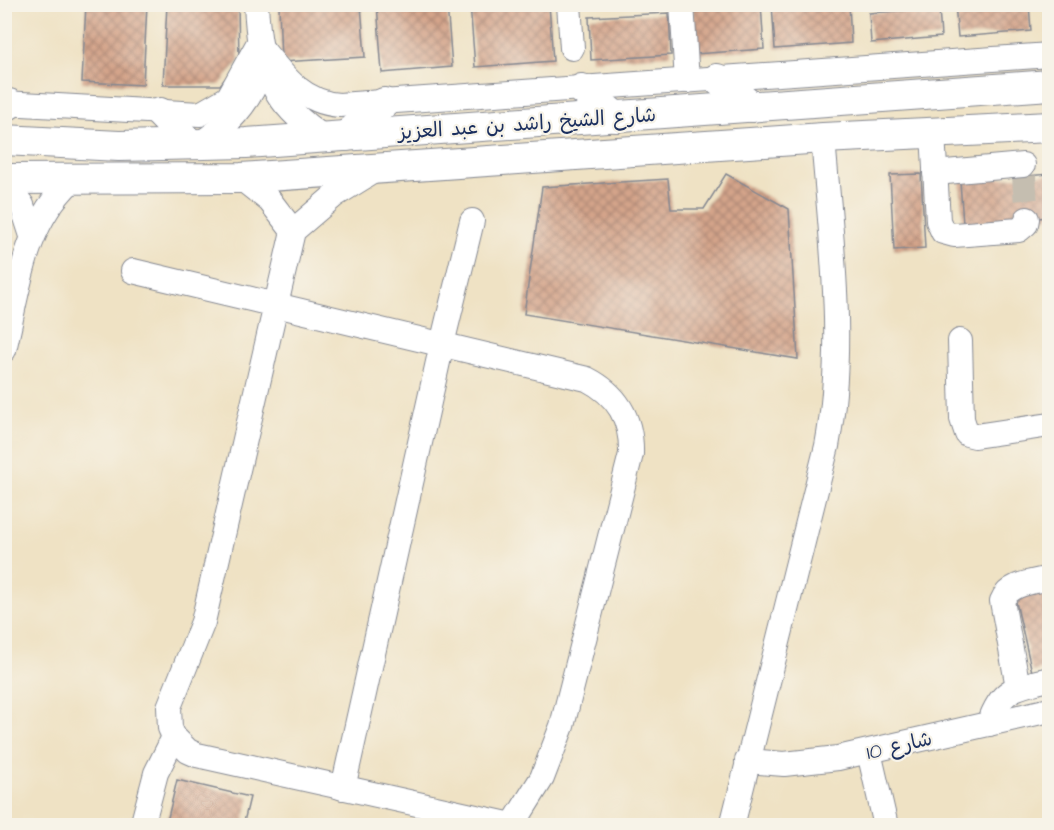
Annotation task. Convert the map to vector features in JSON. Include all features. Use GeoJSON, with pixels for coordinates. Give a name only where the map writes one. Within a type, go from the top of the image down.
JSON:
{"type":"FeatureCollection","features":[{"type":"Feature","properties":{"kind":"main road"},"geometry":{"type":"LineString","coordinates":[[717,79],[752,107]]}},
{"type":"Feature","properties":{"kind":"main road","name":"شارع الشيخ راشد بن عبد العزيز"},"geometry":{"type":"LineString","coordinates":[[4,140],[119,146],[336,137],[1050,85]]}},
{"type":"Feature","properties":{"kind":"main road"},"geometry":{"type":"LineString","coordinates":[[582,89],[616,117]]}},
{"type":"Feature","properties":{"kind":"main road"},"geometry":{"type":"LineString","coordinates":[[336,137],[384,102]]}},
{"type":"Feature","properties":{"kind":"main road"},"geometry":{"type":"LineString","coordinates":[[160,113],[194,144]]}},
{"type":"Feature","properties":{"kind":"main road","name":"شارع الشيخ راشد بن عبد العزيز"},"geometry":{"type":"LineString","coordinates":[[4,180],[241,178],[823,138],[1035,128]]}},
{"type":"Feature","properties":{"kind":"street"},"geometry":{"type":"LineString","coordinates":[[256,4],[260,54],[277,94],[298,119],[336,137]]}},
{"type":"Feature","properties":{"kind":"street"},"geometry":{"type":"LineString","coordinates":[[569,4],[573,48]]}},
{"type":"Feature","properties":{"kind":"street"},"geometry":{"type":"LineString","coordinates":[[682,4],[687,81]]}},
{"type":"Feature","properties":{"kind":"street"},"geometry":{"type":"LineString","coordinates":[[260,54],[297,89],[317,101],[339,105],[1050,55]]}},
{"type":"Feature","properties":{"kind":"street"},"geometry":{"type":"LineString","coordinates":[[6,105],[200,114],[220,105],[235,90],[260,54]]}},
{"type":"Feature","properties":{"kind":"street"},"geometry":{"type":"LineString","coordinates":[[194,144],[214,135],[239,111],[249,97],[260,54]]}},
{"type":"Feature","properties":{"kind":"street"},"geometry":{"type":"LineString","coordinates":[[935,173],[1024,170],[1035,128]]}},
{"type":"Feature","properties":{"kind":"street"},"geometry":{"type":"LineString","coordinates":[[933,133],[939,227],[948,235],[1019,230],[1026,224],[1027,219]]}},
{"type":"Feature","properties":{"kind":"street"},"geometry":{"type":"LineString","coordinates":[[732,825],[827,446],[836,392],[837,338],[823,138]]}},
{"type":"Feature","properties":{"kind":"street"},"geometry":{"type":"LineString","coordinates":[[134,271],[276,305],[442,344],[587,379],[601,386],[617,403],[628,423],[631,454],[562,726],[542,778],[512,825],[197,755],[180,745],[170,728],[169,707],[203,622],[276,305],[293,231],[334,195],[381,167]]}},
{"type":"Feature","properties":{"kind":"street"},"geometry":{"type":"LineString","coordinates":[[241,178],[270,201],[293,231]]}},
{"type":"Feature","properties":{"kind":"street"},"geometry":{"type":"LineString","coordinates":[[4,180],[22,205],[32,236]]}},
{"type":"Feature","properties":{"kind":"street"},"geometry":{"type":"LineString","coordinates":[[4,350],[32,236],[48,206],[71,181]]}},
{"type":"Feature","properties":{"kind":"street"},"geometry":{"type":"LineString","coordinates":[[343,788],[442,344],[472,221]]}},
{"type":"Feature","properties":{"kind":"street"},"geometry":{"type":"LineString","coordinates":[[960,341],[962,419],[967,434],[975,436],[1050,424]]}},
{"type":"Feature","properties":{"kind":"street"},"geometry":{"type":"LineString","coordinates":[[1018,687],[1002,601],[1006,592],[1014,587],[1050,578]]}},
{"type":"Feature","properties":{"kind":"street"},"geometry":{"type":"LineString","coordinates":[[989,724],[996,705],[1009,691],[1050,679]]}},
{"type":"Feature","properties":{"kind":"street","name":"شارع 10"},"geometry":{"type":"LineString","coordinates":[[747,761],[802,763],[869,752],[1050,710]]}},
{"type":"Feature","properties":{"kind":"street"},"geometry":{"type":"LineString","coordinates":[[142,825],[156,773],[174,737]]}},
{"type":"Feature","properties":{"kind":"street"},"geometry":{"type":"LineString","coordinates":[[869,752],[886,825]]}},
{"type":"Feature","properties":{"kind":"building"},"geometry":{"type":"Polygon","coordinates":[[[86,4],[147,4],[143,85],[82,82],[86,4]]]}},
{"type":"Feature","properties":{"kind":"building"},"geometry":{"type":"Polygon","coordinates":[[[167,4],[238,4],[239,61],[220,85],[163,85],[167,4]]]}},
{"type":"Feature","properties":{"kind":"building"},"geometry":{"type":"Polygon","coordinates":[[[377,4],[447,4],[452,67],[382,73],[377,4]]]}},
{"type":"Feature","properties":{"kind":"building"},"geometry":{"type":"Polygon","coordinates":[[[470,4],[549,4],[553,61],[475,67],[470,4]]]}},
{"type":"Feature","properties":{"kind":"building"},"geometry":{"type":"Polygon","coordinates":[[[692,4],[761,4],[764,49],[695,54],[692,4]]]}},
{"type":"Feature","properties":{"kind":"building"},"geometry":{"type":"Polygon","coordinates":[[[772,4],[849,4],[851,43],[775,49],[772,4]]]}},
{"type":"Feature","properties":{"kind":"building"},"geometry":{"type":"Polygon","coordinates":[[[955,4],[1029,4],[1031,31],[958,37],[955,4]]]}},
{"type":"Feature","properties":{"kind":"building"},"geometry":{"type":"Polygon","coordinates":[[[279,5],[361,5],[365,57],[281,62],[279,5]]]}},
{"type":"Feature","properties":{"kind":"building"},"geometry":{"type":"Polygon","coordinates":[[[939,8],[941,37],[871,43],[869,13],[939,8]]]}},
{"type":"Feature","properties":{"kind":"building"},"geometry":{"type":"Polygon","coordinates":[[[669,13],[671,55],[591,60],[589,17],[669,13]]]}},
{"type":"Feature","properties":{"kind":"building"},"geometry":{"type":"Polygon","coordinates":[[[726,174],[789,209],[798,359],[524,314],[542,187],[668,179],[671,209],[704,209],[726,174]]]}},
{"type":"Feature","properties":{"kind":"building"},"geometry":{"type":"Polygon","coordinates":[[[921,174],[925,248],[894,250],[890,175],[921,174]]]}},
{"type":"Feature","properties":{"kind":"building"},"geometry":{"type":"Polygon","coordinates":[[[1050,174],[1050,217],[963,224],[960,181],[1050,174]]]}},
{"type":"Feature","properties":{"kind":"building"},"geometry":{"type":"Polygon","coordinates":[[[1050,585],[1050,668],[1032,672],[1014,593],[1050,585]]]}},
{"type":"Feature","properties":{"kind":"building"},"geometry":{"type":"Polygon","coordinates":[[[177,780],[250,797],[243,826],[166,826],[177,780]]]}},
{"type":"Feature","properties":{"kind":"tunnel"},"geometry":{"type":"LineString","coordinates":[[1024,176],[1027,219]]}}]}
